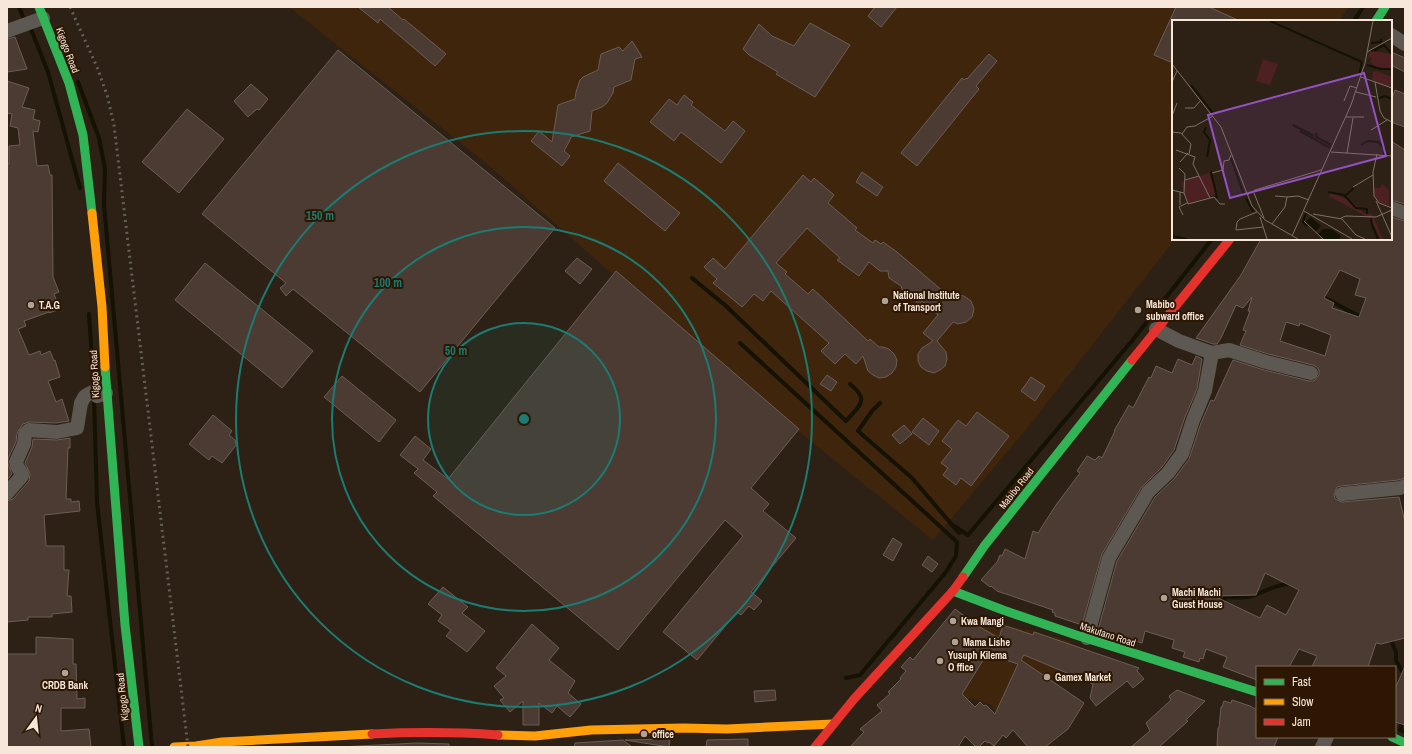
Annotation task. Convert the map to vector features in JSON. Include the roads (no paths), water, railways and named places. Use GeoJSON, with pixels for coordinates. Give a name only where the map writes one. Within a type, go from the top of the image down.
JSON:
{"type":"FeatureCollection","features":[{"type":"Feature","properties":{"kind":"main road"},"geometry":{"type":"LineString","coordinates":[[1377,20],[1385,7]]}},
{"type":"Feature","properties":{"kind":"main road","name":"Kigogo Road"},"geometry":{"type":"LineString","coordinates":[[41,12],[69,82],[82,135],[90,190],[102,307],[106,393],[125,626],[139,747]]}},
{"type":"Feature","properties":{"kind":"main road","name":"Mabibo Road"},"geometry":{"type":"LineString","coordinates":[[815,747],[854,699],[953,591],[985,545],[1156,329],[1229,240]]}},
{"type":"Feature","properties":{"kind":"main road","name":"Makutano Road"},"geometry":{"type":"LineString","coordinates":[[953,591],[978,602],[1162,663],[1256,692]]}},
{"type":"Feature","properties":{"kind":"main road"},"geometry":{"type":"LineString","coordinates":[[174,747],[196,746],[222,742],[417,732],[535,736],[591,730],[683,728],[727,729],[833,724]]}},
{"type":"Feature","properties":{"kind":"main road"},"geometry":{"type":"LineString","coordinates":[[1394,738],[1405,743]]}},
{"type":"Feature","properties":{"kind":"street"},"geometry":{"type":"LineString","coordinates":[[7,31],[41,12]]}},
{"type":"Feature","properties":{"kind":"street"},"geometry":{"type":"LineString","coordinates":[[1392,36],[1405,44]]}},
{"type":"Feature","properties":{"kind":"street"},"geometry":{"type":"LineString","coordinates":[[1392,208],[1405,213]]}},
{"type":"Feature","properties":{"kind":"street"},"geometry":{"type":"LineString","coordinates":[[1156,329],[1179,341],[1212,353],[1229,350],[1266,362],[1311,373]]}},
{"type":"Feature","properties":{"kind":"street"},"geometry":{"type":"LineString","coordinates":[[1087,638],[1109,558],[1148,492],[1168,473],[1182,454],[1193,420],[1205,391],[1212,353]]}},
{"type":"Feature","properties":{"kind":"street"},"geometry":{"type":"LineString","coordinates":[[7,492],[22,476],[16,462],[24,444],[25,434],[29,430],[57,432],[77,428],[81,403],[85,396],[94,392],[97,396],[106,393]]}},
{"type":"Feature","properties":{"kind":"street"},"geometry":{"type":"LineString","coordinates":[[1342,494],[1400,488],[1405,486]]}},
{"type":"Feature","properties":{"kind":"street"},"geometry":{"type":"LineString","coordinates":[[1322,747],[1326,738]]}},
{"type":"Feature","properties":{"kind":"waterway"},"geometry":{"type":"LineString","coordinates":[[19,7],[25,22]]}},
{"type":"Feature","properties":{"kind":"waterway"},"geometry":{"type":"LineString","coordinates":[[1355,20],[1363,7]]}},
{"type":"Feature","properties":{"kind":"waterway"},"geometry":{"type":"LineString","coordinates":[[31,29],[48,72],[80,188]]}},
{"type":"Feature","properties":{"kind":"waterway"},"geometry":{"type":"LineString","coordinates":[[78,82],[99,138],[105,169],[104,204],[152,747]]}},
{"type":"Feature","properties":{"kind":"waterway"},"geometry":{"type":"LineString","coordinates":[[952,524],[968,535],[1131,342],[1211,240]]}},
{"type":"Feature","properties":{"kind":"waterway"},"geometry":{"type":"LineString","coordinates":[[692,278],[726,306],[846,421],[861,402],[860,394],[850,384]]}},
{"type":"Feature","properties":{"kind":"waterway"},"geometry":{"type":"LineString","coordinates":[[1321,296],[1364,318]]}},
{"type":"Feature","properties":{"kind":"waterway"},"geometry":{"type":"LineString","coordinates":[[89,314],[94,388]]}},
{"type":"Feature","properties":{"kind":"waterway"},"geometry":{"type":"LineString","coordinates":[[740,343],[957,542],[956,556],[946,572],[860,675],[846,678]]}},
{"type":"Feature","properties":{"kind":"waterway"},"geometry":{"type":"LineString","coordinates":[[94,397],[97,502],[124,747]]}},
{"type":"Feature","properties":{"kind":"waterway"},"geometry":{"type":"LineString","coordinates":[[880,403],[872,411],[858,431],[912,478],[952,524]]}},
{"type":"Feature","properties":{"kind":"waterway"},"geometry":{"type":"LineString","coordinates":[[951,524],[952,524],[959,533],[951,524]]}},
{"type":"Feature","properties":{"kind":"waterway"},"geometry":{"type":"LineString","coordinates":[[1222,601],[1226,597],[1249,597],[1276,586],[1292,584]]}},
{"type":"Feature","properties":{"kind":"waterway"},"geometry":{"type":"LineString","coordinates":[[1390,638],[1396,652],[1396,661],[1405,676]]}},
{"type":"Feature","properties":{"kind":"waterway"},"geometry":{"type":"LineString","coordinates":[[1405,713],[1400,730],[1405,732]]}},
{"type":"Feature","properties":{"kind":"railway"},"geometry":{"type":"LineString","coordinates":[[70,7],[97,67],[107,95],[114,125],[188,747]]}},
{"type":"Feature","properties":{"kind":"place","name":"National Institute of Transport"},"geometry":{"type":"Point","coordinates":[885,301]}},
{"type":"Feature","properties":{"kind":"place","name":"T.A.G"},"geometry":{"type":"Point","coordinates":[31,305]}},
{"type":"Feature","properties":{"kind":"place","name":"Mabibo subward office"},"geometry":{"type":"Point","coordinates":[1138,310]}},
{"type":"Feature","properties":{"kind":"place","name":"Machi Machi Guest House"},"geometry":{"type":"Point","coordinates":[1164,598]}},
{"type":"Feature","properties":{"kind":"place","name":"Kwa Mangi"},"geometry":{"type":"Point","coordinates":[953,621]}},
{"type":"Feature","properties":{"kind":"place","name":"Mama Lishe"},"geometry":{"type":"Point","coordinates":[955,642]}},
{"type":"Feature","properties":{"kind":"place","name":"Yusuph Kilema O ffice"},"geometry":{"type":"Point","coordinates":[940,661]}},
{"type":"Feature","properties":{"kind":"place","name":"CRDB Bank"},"geometry":{"type":"Point","coordinates":[65,673]}},
{"type":"Feature","properties":{"kind":"place","name":"Gamex Market"},"geometry":{"type":"Point","coordinates":[1047,677]}},
{"type":"Feature","properties":{"kind":"place","name":"office"},"geometry":{"type":"Point","coordinates":[644,734]}}]}
